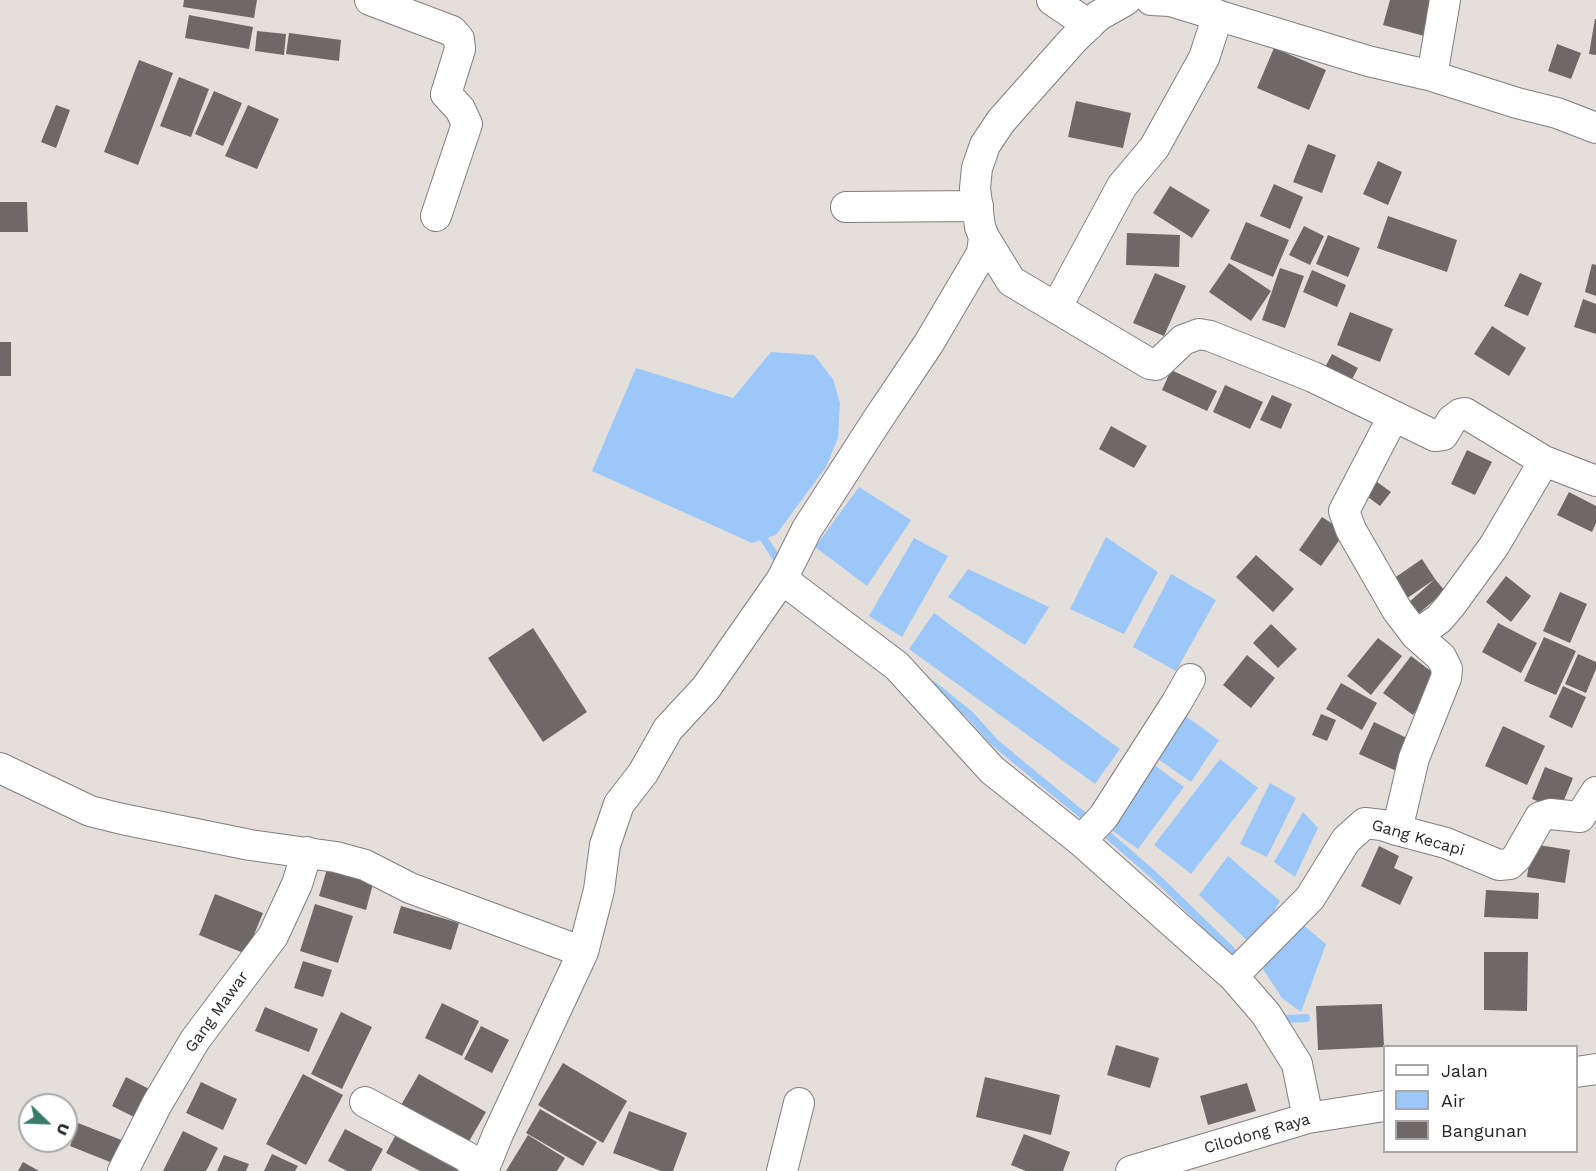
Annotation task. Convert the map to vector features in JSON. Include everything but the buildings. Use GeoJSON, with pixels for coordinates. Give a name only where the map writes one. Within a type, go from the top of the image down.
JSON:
{"type":"FeatureCollection","features":[{"type":"Feature","properties":{"kind":"street"},"geometry":{"type":"LineString","coordinates":[[369,0],[452,31],[459,39],[460,49],[446,94],[460,109],[467,124],[436,216]]}},
{"type":"Feature","properties":{"kind":"street"},"geometry":{"type":"LineString","coordinates":[[1052,0],[1089,25]]}},
{"type":"Feature","properties":{"kind":"street"},"geometry":{"type":"LineString","coordinates":[[1126,0],[1098,16],[1072,40],[1001,121],[985,145],[977,168],[975,188],[980,227],[1011,281],[1150,364],[1160,362],[1183,340],[1199,334],[1210,336],[1313,377],[1435,435],[1443,435],[1452,420],[1466,413],[1544,461],[1596,481]]}},
{"type":"Feature","properties":{"kind":"street"},"geometry":{"type":"LineString","coordinates":[[1151,0],[1170,1],[1368,61],[1432,76],[1557,113],[1596,128]]}},
{"type":"Feature","properties":{"kind":"street"},"geometry":{"type":"LineString","coordinates":[[1432,76],[1445,0]]}},
{"type":"Feature","properties":{"kind":"street"},"geometry":{"type":"LineString","coordinates":[[1056,308],[1122,186],[1154,148],[1204,58],[1218,15]]}},
{"type":"Feature","properties":{"kind":"street"},"geometry":{"type":"LineString","coordinates":[[846,207],[978,206]]}},
{"type":"Feature","properties":{"kind":"street"},"geometry":{"type":"LineString","coordinates":[[365,1102],[467,1157],[481,1171],[583,952],[599,890],[605,845],[619,804],[643,773],[668,729],[706,688],[782,579],[813,520],[929,343],[974,269],[982,253],[984,237]]}},
{"type":"Feature","properties":{"kind":"street"},"geometry":{"type":"LineString","coordinates":[[1393,417],[1344,511],[1351,530],[1397,610],[1416,634],[1436,651],[1445,662],[1447,669],[1446,678],[1414,758],[1397,830]]}},
{"type":"Feature","properties":{"kind":"street"},"geometry":{"type":"LineString","coordinates":[[1416,634],[1439,619],[1451,605],[1494,546],[1544,461]]}},
{"type":"Feature","properties":{"kind":"street"},"geometry":{"type":"LineString","coordinates":[[782,579],[897,666],[992,770],[1089,832],[1241,968],[1297,1064],[1308,1118]]}},
{"type":"Feature","properties":{"kind":"street"},"geometry":{"type":"LineString","coordinates":[[1089,832],[1177,702],[1190,679]]}},
{"type":"Feature","properties":{"kind":"street"},"geometry":{"type":"LineString","coordinates":[[0,768],[90,811],[250,845],[336,857],[365,865],[410,888],[583,952]]}},
{"type":"Feature","properties":{"kind":"street","name":"Gang Kecapi"},"geometry":{"type":"LineString","coordinates":[[1241,968],[1310,898],[1346,840],[1365,823],[1382,825],[1446,843],[1499,865],[1510,864],[1517,857],[1540,817],[1550,814],[1580,817],[1596,792]]}},
{"type":"Feature","properties":{"kind":"street","name":"Gang Mawar"},"geometry":{"type":"LineString","coordinates":[[123,1171],[156,1104],[195,1040],[273,936],[297,884],[307,852]]}},
{"type":"Feature","properties":{"kind":"street"},"geometry":{"type":"LineString","coordinates":[[1578,1072],[1596,1069]]}},
{"type":"Feature","properties":{"kind":"street"},"geometry":{"type":"LineString","coordinates":[[782,1171],[800,1103]]}},
{"type":"Feature","properties":{"kind":"street","name":"Cilodong Raya"},"geometry":{"type":"LineString","coordinates":[[1131,1171],[1308,1118],[1382,1107]]}},
{"type":"Feature","properties":{"kind":"water"},"geometry":{"type":"Polygon","coordinates":[[[771,352],[814,355],[833,379],[840,403],[838,438],[826,467],[776,535],[752,543],[592,471],[636,368],[733,398],[771,352]]]}},
{"type":"Feature","properties":{"kind":"water"},"geometry":{"type":"Polygon","coordinates":[[[859,487],[911,520],[867,586],[815,547],[859,487]]]}},
{"type":"Feature","properties":{"kind":"water"},"geometry":{"type":"Polygon","coordinates":[[[1106,537],[1158,572],[1124,634],[1070,609],[1106,537]]]}},
{"type":"Feature","properties":{"kind":"water"},"geometry":{"type":"Polygon","coordinates":[[[914,538],[948,556],[902,637],[869,616],[914,538]]]}},
{"type":"Feature","properties":{"kind":"water"},"geometry":{"type":"Polygon","coordinates":[[[968,569],[1049,607],[1025,645],[948,597],[968,569]]]}},
{"type":"Feature","properties":{"kind":"water"},"geometry":{"type":"Polygon","coordinates":[[[1171,574],[1216,600],[1176,671],[1133,647],[1171,574]]]}},
{"type":"Feature","properties":{"kind":"water"},"geometry":{"type":"Polygon","coordinates":[[[934,613],[1120,749],[1095,784],[909,649],[934,613]]]}},
{"type":"Feature","properties":{"kind":"water"},"geometry":{"type":"Polygon","coordinates":[[[1181,713],[1219,740],[1191,782],[1152,755],[1181,713]]]}},
{"type":"Feature","properties":{"kind":"water"},"geometry":{"type":"Polygon","coordinates":[[[1220,759],[1258,788],[1191,874],[1154,845],[1220,759]]]}},
{"type":"Feature","properties":{"kind":"water"},"geometry":{"type":"Polygon","coordinates":[[[1149,761],[1184,787],[1138,849],[1103,824],[1149,761]]]}},
{"type":"Feature","properties":{"kind":"water"},"geometry":{"type":"Polygon","coordinates":[[[1270,783],[1296,798],[1267,857],[1240,844],[1270,783]]]}},
{"type":"Feature","properties":{"kind":"water"},"geometry":{"type":"Polygon","coordinates":[[[1303,812],[1318,828],[1295,877],[1274,862],[1303,812]]]}},
{"type":"Feature","properties":{"kind":"water"},"geometry":{"type":"Polygon","coordinates":[[[1228,856],[1280,901],[1253,946],[1199,895],[1228,856]]]}},
{"type":"Feature","properties":{"kind":"water"},"geometry":{"type":"Polygon","coordinates":[[[1297,920],[1326,944],[1301,1012],[1282,998],[1263,969],[1297,920]]]}},
{"type":"Feature","properties":{"kind":"waterway"},"geometry":{"type":"LineString","coordinates":[[764,539],[777,559]]}},
{"type":"Feature","properties":{"kind":"waterway"},"geometry":{"type":"LineString","coordinates":[[933,685],[970,715],[994,742],[1091,822]]}},
{"type":"Feature","properties":{"kind":"waterway"},"geometry":{"type":"LineString","coordinates":[[1101,829],[1157,878],[1240,961]]}},
{"type":"Feature","properties":{"kind":"waterway"},"geometry":{"type":"LineString","coordinates":[[1280,1014],[1284,1019],[1306,1018]]}}]}
